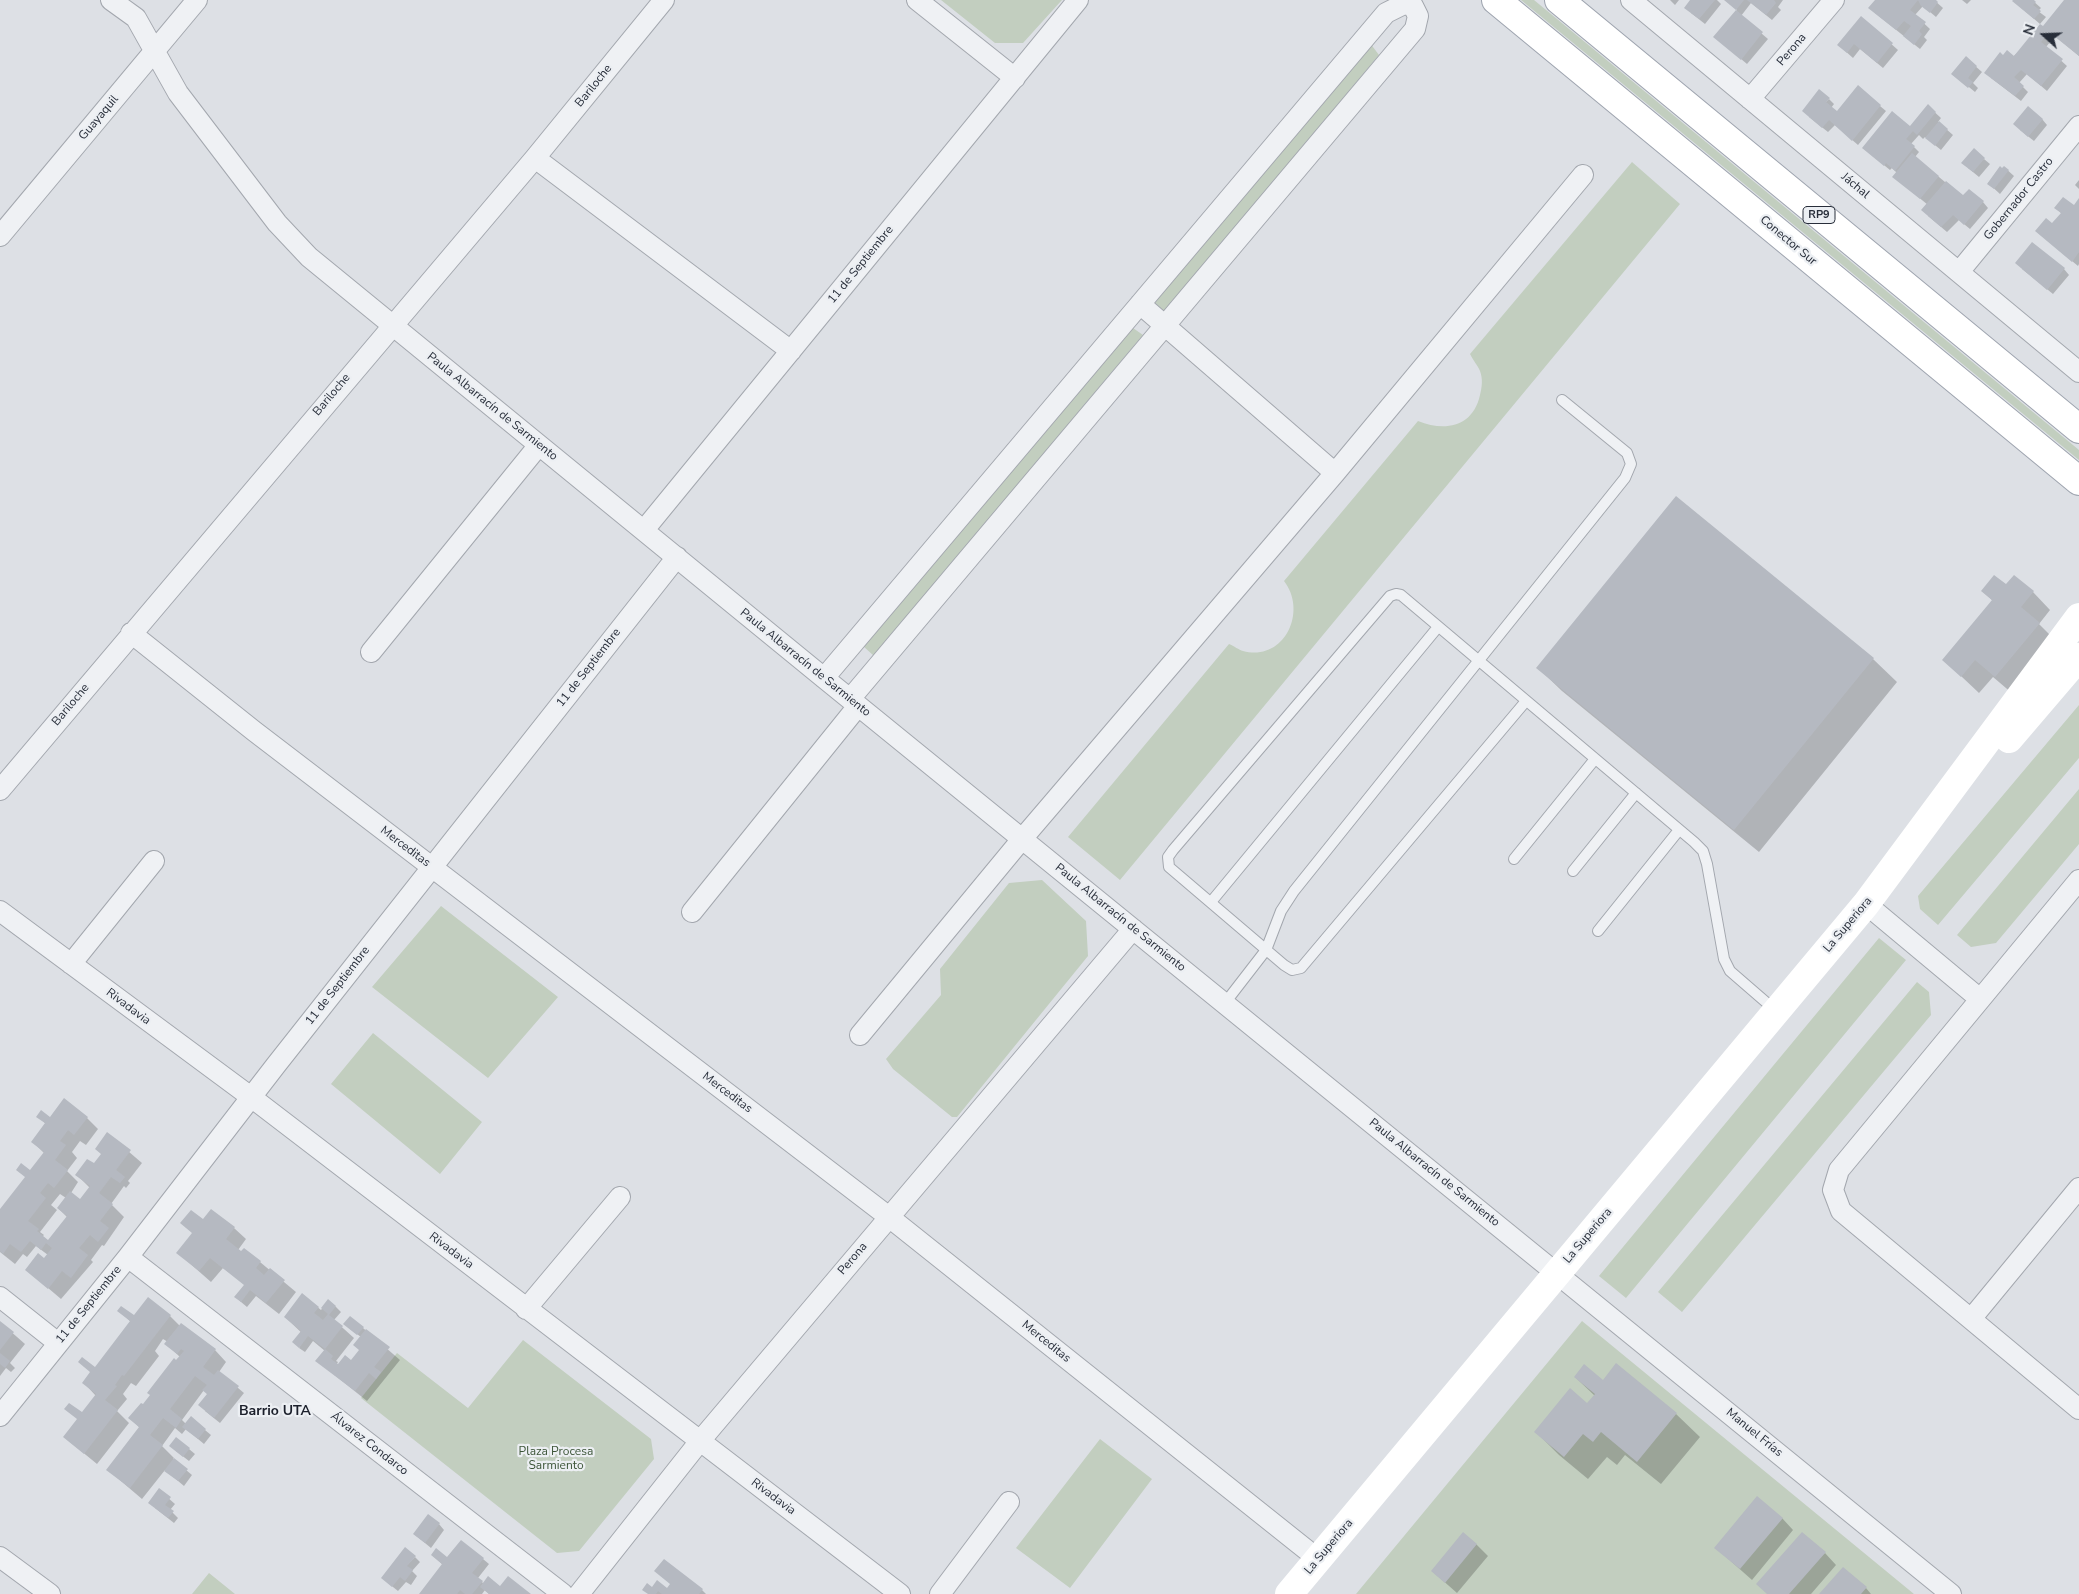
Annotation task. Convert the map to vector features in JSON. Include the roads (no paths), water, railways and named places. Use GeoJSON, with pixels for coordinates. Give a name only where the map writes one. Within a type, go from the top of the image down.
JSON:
{"type":"FeatureCollection","features":[{"type":"Feature","properties":{"kind":"main road","name":"Conector Sur"},"geometry":{"type":"LineString","coordinates":[[1496,0],[2079,481]]}},
{"type":"Feature","properties":{"kind":"main road","name":"RP9"},"geometry":{"type":"LineString","coordinates":[[1559,0],[2079,429]]}},
{"type":"Feature","properties":{"kind":"main road","name":"La Superiora"},"geometry":{"type":"LineString","coordinates":[[1289,1594],[1866,904],[2079,617]]}},
{"type":"Feature","properties":{"kind":"main road","name":"La Superiora"},"geometry":{"type":"LineString","coordinates":[[1887,877],[1928,833],[2079,657]]}},
{"type":"Feature","properties":{"kind":"street","name":"Paula Albarracín de Sarmiento"},"geometry":{"type":"LineString","coordinates":[[111,0],[136,18],[178,93],[277,223],[309,257],[1557,1273]]}},
{"type":"Feature","properties":{"kind":"street","name":"Guayaquil"},"geometry":{"type":"LineString","coordinates":[[0,236],[197,0]]}},
{"type":"Feature","properties":{"kind":"street","name":"Bariloche"},"geometry":{"type":"LineString","coordinates":[[0,790],[535,158],[664,0]]}},
{"type":"Feature","properties":{"kind":"street"},"geometry":{"type":"LineString","coordinates":[[917,0],[1015,78]]}},
{"type":"Feature","properties":{"kind":"street","name":"11 de Septiembre"},"geometry":{"type":"LineString","coordinates":[[644,530],[1078,0]]}},
{"type":"Feature","properties":{"kind":"street","name":"Jáchal"},"geometry":{"type":"LineString","coordinates":[[1631,0],[2079,372]]}},
{"type":"Feature","properties":{"kind":"street","name":"Perona"},"geometry":{"type":"LineString","coordinates":[[1750,99],[1834,0]]}},
{"type":"Feature","properties":{"kind":"street"},"geometry":{"type":"LineString","coordinates":[[692,912],[854,702],[1165,325],[1415,29],[1418,16],[1413,6],[1404,4],[1386,13],[824,678]]}},
{"type":"Feature","properties":{"kind":"street","name":"Gobernador Castro"},"geometry":{"type":"LineString","coordinates":[[1959,272],[2079,126]]}},
{"type":"Feature","properties":{"kind":"street"},"geometry":{"type":"LineString","coordinates":[[535,158],[791,351]]}},
{"type":"Feature","properties":{"kind":"street"},"geometry":{"type":"LineString","coordinates":[[860,1034],[1022,839],[1335,472],[1583,175]]}},
{"type":"Feature","properties":{"kind":"street"},"geometry":{"type":"LineString","coordinates":[[1140,304],[1335,472]]}},
{"type":"Feature","properties":{"kind":"street"},"geometry":{"type":"LineString","coordinates":[[371,652],[539,445]]}},
{"type":"Feature","properties":{"kind":"street","name":"11 de Septiembre"},"geometry":{"type":"LineString","coordinates":[[0,1416],[677,557]]}},
{"type":"Feature","properties":{"kind":"street","name":"Merceditas"},"geometry":{"type":"LineString","coordinates":[[131,633],[254,731],[889,1217],[1318,1559]]}},
{"type":"Feature","properties":{"kind":"street"},"geometry":{"type":"LineString","coordinates":[[71,964],[154,861]]}},
{"type":"Feature","properties":{"kind":"street"},"geometry":{"type":"LineString","coordinates":[[2079,880],[1839,1170],[1833,1190],[1841,1211],[2079,1409]]}},
{"type":"Feature","properties":{"kind":"street"},"geometry":{"type":"LineString","coordinates":[[1866,904],[1980,999]]}},
{"type":"Feature","properties":{"kind":"street","name":"Rivadavia"},"geometry":{"type":"LineString","coordinates":[[0,911],[251,1097],[900,1594]]}},
{"type":"Feature","properties":{"kind":"street","name":"Perona"},"geometry":{"type":"LineString","coordinates":[[579,1594],[700,1442],[1133,929]]}},
{"type":"Feature","properties":{"kind":"street"},"geometry":{"type":"LineString","coordinates":[[1971,1318],[2079,1188]]}},
{"type":"Feature","properties":{"kind":"street"},"geometry":{"type":"LineString","coordinates":[[526,1309],[620,1197]]}},
{"type":"Feature","properties":{"kind":"street","name":"Álvarez Condarco"},"geometry":{"type":"LineString","coordinates":[[128,1256],[563,1594]]}},
{"type":"Feature","properties":{"kind":"street","name":"Manuel Frías"},"geometry":{"type":"LineString","coordinates":[[1557,1273],[1951,1594]]}},
{"type":"Feature","properties":{"kind":"street"},"geometry":{"type":"LineString","coordinates":[[0,1297],[58,1343]]}},
{"type":"Feature","properties":{"kind":"street"},"geometry":{"type":"LineString","coordinates":[[940,1594],[1009,1502]]}},
{"type":"Feature","properties":{"kind":"street"},"geometry":{"type":"LineString","coordinates":[[0,1556],[50,1594]]}},
{"type":"Feature","properties":{"kind":"lane"},"geometry":{"type":"LineString","coordinates":[[1225,1003],[1266,950],[1281,911],[1294,891],[1625,478],[1631,464],[1627,453],[1562,400]]}},
{"type":"Feature","properties":{"kind":"lane"},"geometry":{"type":"LineString","coordinates":[[1526,700],[1301,968],[1292,970],[1169,867],[1168,857],[1173,850],[1390,596],[1396,594],[1401,596],[1526,700],[1703,851],[1724,959],[1730,971],[1776,1011]]}},
{"type":"Feature","properties":{"kind":"lane"},"geometry":{"type":"LineString","coordinates":[[1211,902],[1438,627]]}},
{"type":"Feature","properties":{"kind":"lane"},"geometry":{"type":"LineString","coordinates":[[1514,859],[1595,759]]}},
{"type":"Feature","properties":{"kind":"lane"},"geometry":{"type":"LineString","coordinates":[[1574,871],[1636,793]]}},
{"type":"Feature","properties":{"kind":"lane"},"geometry":{"type":"LineString","coordinates":[[1598,931],[1679,830]]}},
{"type":"Feature","properties":{"kind":"district","name":"Barrio UTA"},"geometry":{"type":"Point","coordinates":[275,1412]}},
{"type":"Feature","properties":{"kind":"park label","name":"Plaza Procesa Sarmiento"},"geometry":{"type":"Point","coordinates":[556,1459]}}]}
